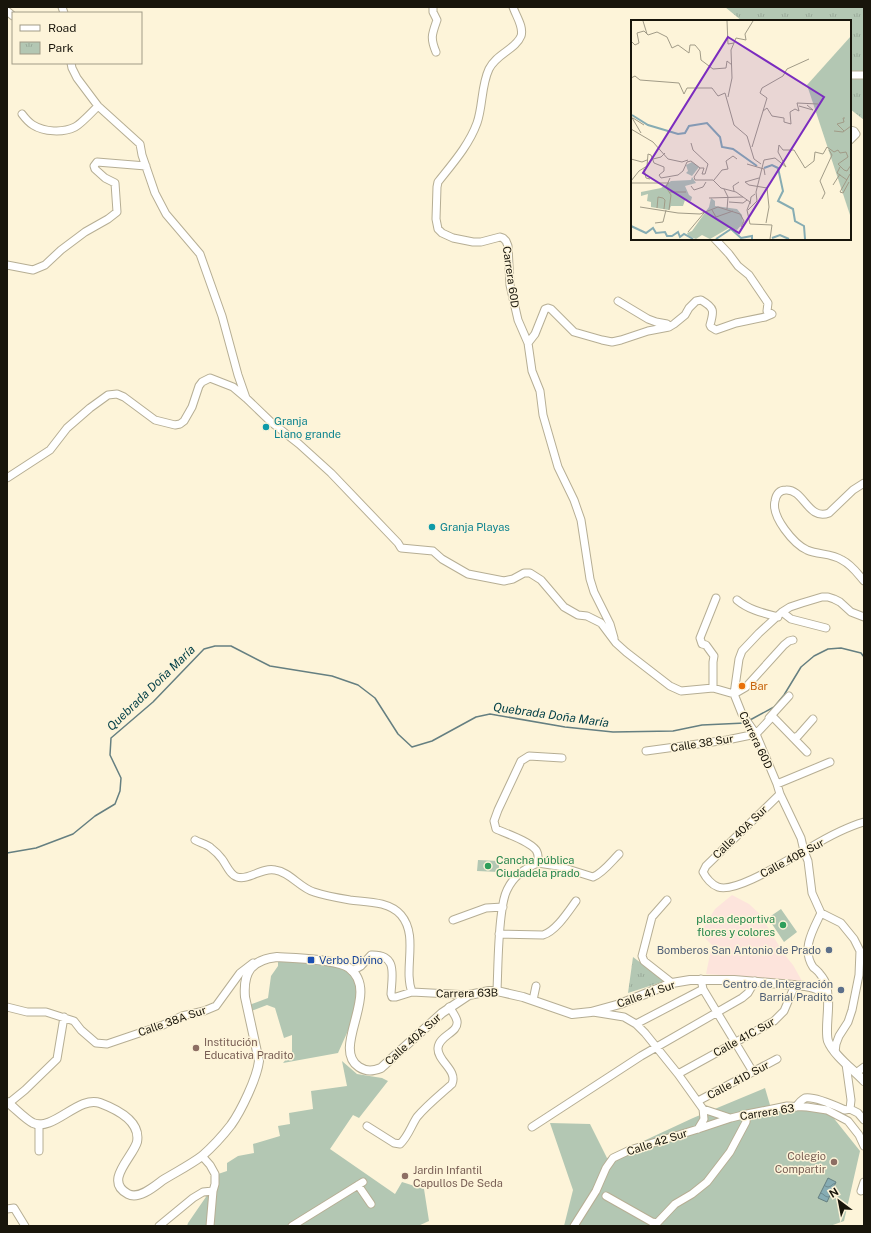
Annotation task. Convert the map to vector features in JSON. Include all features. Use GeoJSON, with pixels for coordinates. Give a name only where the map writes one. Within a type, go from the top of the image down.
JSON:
{"type":"FeatureCollection","features":[{"type":"Feature","properties":{"kind":"main road","name":"Calle 38A Sur"},"geometry":{"type":"LineString","coordinates":[[259,961],[277,957],[333,962],[344,965],[352,971]]}},
{"type":"Feature","properties":{"kind":"main road"},"geometry":{"type":"LineString","coordinates":[[8,1103],[32,1122],[39,1124],[60,1117],[88,1102],[98,1102],[119,1112],[128,1118],[136,1131],[137,1136],[134,1148],[120,1169],[118,1177],[119,1184],[128,1194],[139,1195],[145,1192],[202,1156],[231,1125],[251,1087],[258,1066],[258,1053],[244,987],[249,971],[259,961]]}},
{"type":"Feature","properties":{"kind":"main road","name":"Calle 40A Sur"},"geometry":{"type":"LineString","coordinates":[[352,971],[360,986],[360,997],[355,1024],[350,1040],[349,1053],[350,1058],[355,1065],[372,1072],[381,1068],[442,1012],[469,995]]}},
{"type":"Feature","properties":{"kind":"main road","name":"Calle 41 Sur"},"geometry":{"type":"LineString","coordinates":[[591,1012],[620,1004],[672,983],[690,980],[755,981],[815,987]]}},
{"type":"Feature","properties":{"kind":"main road"},"geometry":{"type":"LineString","coordinates":[[815,987],[821,991],[828,1000],[828,1040],[835,1052],[864,1081]]}},
{"type":"Feature","properties":{"kind":"main road","name":"Carrera 63B"},"geometry":{"type":"LineString","coordinates":[[469,995],[497,991],[533,1000],[572,1014],[591,1012]]}},
{"type":"Feature","properties":{"kind":"street"},"geometry":{"type":"LineString","coordinates":[[433,7],[433,12],[437,20],[431,35],[432,44],[436,52]]}},
{"type":"Feature","properties":{"kind":"street","name":"Carrera 60D"},"geometry":{"type":"LineString","coordinates":[[514,7],[522,30],[521,35],[514,46],[498,57],[489,69],[484,86],[480,111],[474,130],[463,151],[438,182],[436,187],[436,219],[438,229],[442,233],[453,238],[473,242],[486,241],[500,237],[506,241],[510,259],[510,285],[518,320],[528,343],[532,371],[540,391],[543,415],[553,452],[558,467],[582,520],[590,579],[594,592],[610,624],[616,643]]}},
{"type":"Feature","properties":{"kind":"street"},"geometry":{"type":"LineString","coordinates":[[71,64],[76,78],[98,106],[140,144],[142,155],[155,193],[166,214],[200,254],[222,316],[246,398]]}},
{"type":"Feature","properties":{"kind":"street"},"geometry":{"type":"LineString","coordinates":[[851,74],[864,74]]}},
{"type":"Feature","properties":{"kind":"street"},"geometry":{"type":"LineString","coordinates":[[22,114],[25,119],[34,126],[50,131],[69,130],[77,126],[98,106]]}},
{"type":"Feature","properties":{"kind":"street"},"geometry":{"type":"LineString","coordinates":[[851,130],[856,134],[851,139]]}},
{"type":"Feature","properties":{"kind":"street"},"geometry":{"type":"LineString","coordinates":[[7,265],[33,270],[45,265],[79,236],[117,212],[114,183],[95,170],[94,166],[97,162],[146,166]]}},
{"type":"Feature","properties":{"kind":"street"},"geometry":{"type":"LineString","coordinates":[[528,343],[535,334],[545,309],[548,308],[574,332],[606,341],[621,340],[648,331],[669,327],[685,316],[689,308],[696,301],[701,300],[708,303],[714,312],[710,325],[716,330],[736,323],[765,317],[772,314],[767,312],[768,303],[749,275],[738,266],[716,240]]}},
{"type":"Feature","properties":{"kind":"street"},"geometry":{"type":"LineString","coordinates":[[618,301],[656,322],[667,324],[669,327]]}},
{"type":"Feature","properties":{"kind":"street"},"geometry":{"type":"LineString","coordinates":[[7,478],[50,450],[67,428],[108,395],[117,394],[124,397],[155,420],[175,425],[184,421],[192,407],[199,386],[202,382],[210,378],[233,386],[271,422],[332,473],[402,548],[432,551],[442,559],[468,574],[513,580],[524,573],[530,573],[541,580],[564,607],[578,615],[587,616],[601,623],[616,643],[626,652],[670,686],[681,691],[713,688],[734,694],[746,687],[784,645],[793,640]]}},
{"type":"Feature","properties":{"kind":"street"},"geometry":{"type":"LineString","coordinates":[[864,483],[853,490],[829,513],[816,513],[791,490],[780,492],[776,497],[774,504],[776,516],[790,536],[798,544],[812,551],[828,554],[844,560],[856,570],[864,581]]}},
{"type":"Feature","properties":{"kind":"street"},"geometry":{"type":"LineString","coordinates":[[734,694],[739,659],[742,651],[759,633],[790,607],[822,597],[834,599],[840,602],[851,612],[864,617]]}},
{"type":"Feature","properties":{"kind":"street"},"geometry":{"type":"LineString","coordinates":[[713,688],[714,656],[706,645],[702,644],[700,638],[716,598]]}},
{"type":"Feature","properties":{"kind":"street"},"geometry":{"type":"LineString","coordinates":[[737,600],[752,610],[780,615],[826,628]]}},
{"type":"Feature","properties":{"kind":"street","name":"Carrera 60D"},"geometry":{"type":"LineString","coordinates":[[734,694],[742,714],[754,732],[780,794],[801,838],[808,861],[812,893],[821,913]]}},
{"type":"Feature","properties":{"kind":"street"},"geometry":{"type":"LineString","coordinates":[[754,732],[789,696]]}},
{"type":"Feature","properties":{"kind":"street"},"geometry":{"type":"LineString","coordinates":[[754,732],[774,717],[807,752]]}},
{"type":"Feature","properties":{"kind":"street"},"geometry":{"type":"LineString","coordinates":[[794,738],[798,736],[813,719]]}},
{"type":"Feature","properties":{"kind":"street","name":"Calle 38 Sur"},"geometry":{"type":"LineString","coordinates":[[646,751],[727,740],[754,732]]}},
{"type":"Feature","properties":{"kind":"street"},"geometry":{"type":"LineString","coordinates":[[538,863],[537,852],[534,848],[496,828],[494,820],[521,761],[529,756],[562,758]]}},
{"type":"Feature","properties":{"kind":"street"},"geometry":{"type":"LineString","coordinates":[[777,784],[830,762]]}},
{"type":"Feature","properties":{"kind":"street","name":"Calle 40A Sur"},"geometry":{"type":"LineString","coordinates":[[718,887],[707,879],[703,872],[706,866],[780,794]]}},
{"type":"Feature","properties":{"kind":"street","name":"Calle 40B Sur"},"geometry":{"type":"LineString","coordinates":[[718,887],[733,886],[745,883],[804,851],[864,822]]}},
{"type":"Feature","properties":{"kind":"street"},"geometry":{"type":"LineString","coordinates":[[195,840],[210,847],[237,878],[244,878],[263,870],[275,870],[288,876],[313,892],[383,905],[393,909],[401,915],[408,932],[410,950],[409,982],[412,992]]}},
{"type":"Feature","properties":{"kind":"street"},"geometry":{"type":"LineString","coordinates":[[497,991],[499,934],[502,907],[506,891],[514,878],[527,868],[538,863],[558,866],[592,877],[605,868],[619,854]]}},
{"type":"Feature","properties":{"kind":"street"},"geometry":{"type":"LineString","coordinates":[[667,900],[652,917],[642,956],[644,961],[672,983]]}},
{"type":"Feature","properties":{"kind":"street"},"geometry":{"type":"LineString","coordinates":[[499,934],[549,934],[576,901]]}},
{"type":"Feature","properties":{"kind":"street"},"geometry":{"type":"LineString","coordinates":[[453,920],[486,908],[502,907]]}},
{"type":"Feature","properties":{"kind":"street"},"geometry":{"type":"LineString","coordinates":[[828,1000],[827,983],[825,979],[813,968],[808,954],[808,946],[811,935],[821,913],[841,924],[858,944],[860,951],[861,975],[848,1022],[839,1036],[835,1052]]}},
{"type":"Feature","properties":{"kind":"street","name":"Carrera 63B"},"geometry":{"type":"LineString","coordinates":[[352,971],[361,966],[371,955],[381,955],[389,961],[392,973],[392,997],[412,992],[469,995]]}},
{"type":"Feature","properties":{"kind":"street","name":"Calle 38A Sur"},"geometry":{"type":"LineString","coordinates":[[64,1017],[74,1021],[81,1030],[96,1043],[107,1044],[163,1025],[182,1016],[204,1011],[216,1006],[240,973],[259,961]]}},
{"type":"Feature","properties":{"kind":"street"},"geometry":{"type":"LineString","coordinates":[[815,987],[820,978],[818,972]]}},
{"type":"Feature","properties":{"kind":"street"},"geometry":{"type":"LineString","coordinates":[[701,979],[703,989],[753,1072]]}},
{"type":"Feature","properties":{"kind":"street"},"geometry":{"type":"LineString","coordinates":[[532,1127],[641,1056],[742,998],[748,994],[755,981]]}},
{"type":"Feature","properties":{"kind":"street","name":"Calle 41C Sur"},"geometry":{"type":"LineString","coordinates":[[678,1074],[774,1022],[784,1011],[795,985]]}},
{"type":"Feature","properties":{"kind":"street"},"geometry":{"type":"LineString","coordinates":[[533,1000],[536,986]]}},
{"type":"Feature","properties":{"kind":"street"},"geometry":{"type":"LineString","coordinates":[[636,1024],[703,989]]}},
{"type":"Feature","properties":{"kind":"street"},"geometry":{"type":"LineString","coordinates":[[7,1007],[27,1012],[46,1012],[64,1017],[57,1059],[25,1090],[8,1103]]}},
{"type":"Feature","properties":{"kind":"street"},"geometry":{"type":"LineString","coordinates":[[367,1126],[394,1143],[400,1144],[417,1118],[452,1084],[454,1080],[453,1076],[440,1055],[438,1048],[440,1042],[454,1030],[457,1025],[457,1020],[449,1007]]}},
{"type":"Feature","properties":{"kind":"street"},"geometry":{"type":"LineString","coordinates":[[591,1012],[624,1017],[636,1024],[657,1047],[703,1109],[704,1119],[698,1129]]}},
{"type":"Feature","properties":{"kind":"street","name":"Calle 41D Sur"},"geometry":{"type":"LineString","coordinates":[[698,1101],[777,1059]]}},
{"type":"Feature","properties":{"kind":"street"},"geometry":{"type":"LineString","coordinates":[[846,1064],[851,1100],[850,1109]]}},
{"type":"Feature","properties":{"kind":"street"},"geometry":{"type":"LineString","coordinates":[[856,1073],[864,1067]]}},
{"type":"Feature","properties":{"kind":"street"},"geometry":{"type":"LineString","coordinates":[[796,1107],[802,1100],[810,1098],[845,1110],[850,1109],[858,1113],[864,1120]]}},
{"type":"Feature","properties":{"kind":"street","name":"Carrera 63"},"geometry":{"type":"LineString","coordinates":[[703,1109],[731,1118],[788,1106],[827,1110],[848,1121],[864,1146]]}},
{"type":"Feature","properties":{"kind":"street"},"geometry":{"type":"LineString","coordinates":[[606,1196],[652,1222],[657,1223],[675,1204],[708,1182],[730,1152],[746,1122],[747,1114]]}},
{"type":"Feature","properties":{"kind":"street","name":"Calle 42 Sur"},"geometry":{"type":"LineString","coordinates":[[574,1226],[596,1191],[606,1168],[613,1158],[630,1150],[731,1118]]}},
{"type":"Feature","properties":{"kind":"street"},"geometry":{"type":"LineString","coordinates":[[39,1124],[39,1152]]}},
{"type":"Feature","properties":{"kind":"street"},"geometry":{"type":"LineString","coordinates":[[202,1156],[210,1165],[215,1174],[210,1226]]}},
{"type":"Feature","properties":{"kind":"street"},"geometry":{"type":"LineString","coordinates":[[861,1190],[864,1182]]}},
{"type":"Feature","properties":{"kind":"street"},"geometry":{"type":"LineString","coordinates":[[292,1226],[361,1183],[371,1204]]}},
{"type":"Feature","properties":{"kind":"street"},"geometry":{"type":"LineString","coordinates":[[159,1226],[193,1198],[203,1192],[214,1191]]}},
{"type":"Feature","properties":{"kind":"street"},"geometry":{"type":"LineString","coordinates":[[11,1209],[25,1226]]}},
{"type":"Feature","properties":{"kind":"shaded area"},"geometry":{"type":"Polygon","coordinates":[[[732,895],[749,904],[763,917],[784,954],[793,965],[802,981],[706,974],[712,945],[700,933],[715,909],[732,895]]]}},
{"type":"Feature","properties":{"kind":"green space"},"geometry":{"type":"Polygon","coordinates":[[[725,7],[864,7],[864,120],[851,110],[851,20],[741,20],[725,7]]]}},
{"type":"Feature","properties":{"kind":"green space","name":"Cancha pública Ciudadela prado"},"geometry":{"type":"Polygon","coordinates":[[[478,860],[499,861],[499,872],[477,871],[478,860]]]}},
{"type":"Feature","properties":{"kind":"green space","name":"placa deportiva flores y colores"},"geometry":{"type":"Polygon","coordinates":[[[781,909],[797,932],[784,942],[768,918],[781,909]]]}},
{"type":"Feature","properties":{"kind":"green space"},"geometry":{"type":"Polygon","coordinates":[[[633,957],[665,981],[628,993],[633,957]]]}},
{"type":"Feature","properties":{"kind":"green space"},"geometry":{"type":"Polygon","coordinates":[[[278,960],[313,963],[344,968],[355,979],[358,999],[351,1024],[338,1053],[283,1063],[292,1052],[292,1035],[284,1038],[275,1008],[267,1005],[251,1011],[249,1005],[268,998],[271,976],[278,966],[278,960]]]}},
{"type":"Feature","properties":{"kind":"green space"},"geometry":{"type":"Polygon","coordinates":[[[342,1061],[357,1074],[382,1078],[388,1081],[359,1118],[353,1115],[330,1149],[395,1194],[402,1182],[424,1189],[429,1221],[418,1226],[187,1226],[219,1178],[218,1174],[227,1171],[227,1163],[238,1156],[254,1153],[253,1144],[280,1136],[278,1126],[290,1124],[289,1113],[313,1109],[311,1091],[347,1086],[342,1061]]]}},
{"type":"Feature","properties":{"kind":"green space"},"geometry":{"type":"Polygon","coordinates":[[[765,1088],[770,1105],[824,1106],[860,1151],[844,1221],[830,1226],[564,1226],[573,1190],[550,1123],[590,1124],[607,1158],[693,1118],[765,1088]]]}},
{"type":"Feature","properties":{"kind":"water"},"geometry":{"type":"Polygon","coordinates":[[[828,1178],[836,1182],[827,1202],[818,1198],[828,1178]]]}},
{"type":"Feature","properties":{"kind":"waterway","name":"Quebrada Doña María"},"geometry":{"type":"LineString","coordinates":[[7,853],[36,848],[73,834],[95,816],[115,804],[120,791],[121,778],[110,755],[111,738],[153,702],[204,649],[215,646],[231,646],[270,666],[332,676],[358,685],[375,698],[398,734],[412,747],[432,741],[476,717],[490,714],[565,727],[613,732],[673,731],[702,725],[745,723]]}},
{"type":"Feature","properties":{"kind":"waterway","name":"Quebrada Doña María"},"geometry":{"type":"LineString","coordinates":[[750,720],[774,707],[784,695],[801,667],[814,656],[828,649],[841,648],[861,653],[864,657]]}},
{"type":"Feature","properties":{"kind":"place","name":"Granja Llano grande"},"geometry":{"type":"Point","coordinates":[266,427]}},
{"type":"Feature","properties":{"kind":"place","name":"Granja Playas"},"geometry":{"type":"Point","coordinates":[432,527]}},
{"type":"Feature","properties":{"kind":"place","name":"Bar"},"geometry":{"type":"Point","coordinates":[742,686]}},
{"type":"Feature","properties":{"kind":"place","name":"Cancha pública Ciudadela prado"},"geometry":{"type":"Point","coordinates":[488,866]}},
{"type":"Feature","properties":{"kind":"place","name":"placa deportiva flores y colores"},"geometry":{"type":"Point","coordinates":[783,925]}},
{"type":"Feature","properties":{"kind":"place","name":"Bomberos San Antonio de Prado"},"geometry":{"type":"Point","coordinates":[829,950]}},
{"type":"Feature","properties":{"kind":"place","name":"Verbo Divino"},"geometry":{"type":"Point","coordinates":[311,960]}},
{"type":"Feature","properties":{"kind":"place","name":"Centro de Integración Barrial Pradito"},"geometry":{"type":"Point","coordinates":[841,990]}},
{"type":"Feature","properties":{"kind":"place","name":"Institución Educativa Pradito"},"geometry":{"type":"Point","coordinates":[196,1048]}},
{"type":"Feature","properties":{"kind":"place","name":"Colegio Compartir"},"geometry":{"type":"Point","coordinates":[834,1162]}},
{"type":"Feature","properties":{"kind":"place","name":"Jardin Infantil Capullos De Seda"},"geometry":{"type":"Point","coordinates":[405,1176]}}]}
